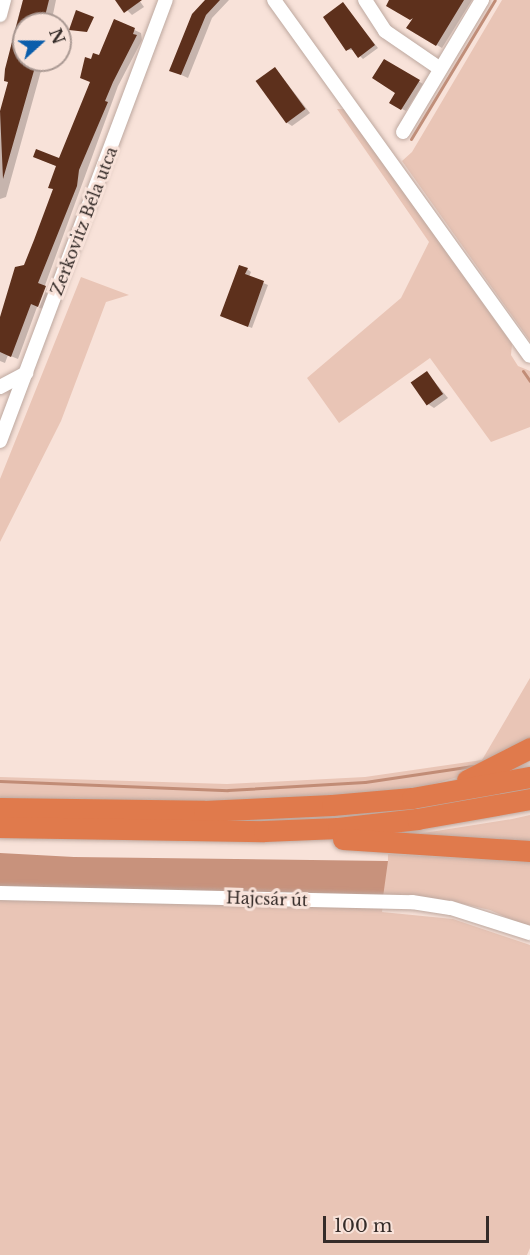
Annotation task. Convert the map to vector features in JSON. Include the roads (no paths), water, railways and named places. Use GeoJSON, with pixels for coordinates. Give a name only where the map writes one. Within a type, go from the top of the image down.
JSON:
{"type":"FeatureCollection","features":[{"type":"Feature","properties":{"kind":"highway"},"geometry":{"type":"LineString","coordinates":[[430,795],[498,768],[530,748]]}},
{"type":"Feature","properties":{"kind":"highway"},"geometry":{"type":"LineString","coordinates":[[0,808],[204,811],[332,805],[430,795],[530,777]]}},
{"type":"Feature","properties":{"kind":"highway"},"geometry":{"type":"LineString","coordinates":[[264,831],[407,821],[530,799]]}},
{"type":"Feature","properties":{"kind":"highway"},"geometry":{"type":"LineString","coordinates":[[0,827],[264,831],[530,850]]}},
{"type":"Feature","properties":{"kind":"street"},"geometry":{"type":"LineString","coordinates":[[0,15],[4,0]]}},
{"type":"Feature","properties":{"kind":"street"},"geometry":{"type":"LineString","coordinates":[[274,0],[530,356]]}},
{"type":"Feature","properties":{"kind":"street"},"geometry":{"type":"LineString","coordinates":[[365,0],[385,31],[439,68]]}},
{"type":"Feature","properties":{"kind":"street"},"geometry":{"type":"LineString","coordinates":[[403,132],[430,82],[482,0]]}},
{"type":"Feature","properties":{"kind":"street","name":"Zerkovitz Béla utca"},"geometry":{"type":"LineString","coordinates":[[0,441],[163,3]]}},
{"type":"Feature","properties":{"kind":"street"},"geometry":{"type":"LineString","coordinates":[[0,387],[26,372]]}},
{"type":"Feature","properties":{"kind":"street","name":"Hajcsár út"},"geometry":{"type":"LineString","coordinates":[[0,893],[412,902],[451,908],[530,933]]}},
{"type":"Feature","properties":{"kind":"waterway"},"geometry":{"type":"LineString","coordinates":[[411,139],[495,0]]}},
{"type":"Feature","properties":{"kind":"waterway"},"geometry":{"type":"LineString","coordinates":[[523,371],[530,381]]}},
{"type":"Feature","properties":{"kind":"waterway"},"geometry":{"type":"LineString","coordinates":[[0,781],[228,790],[365,782],[473,766]]}}]}
